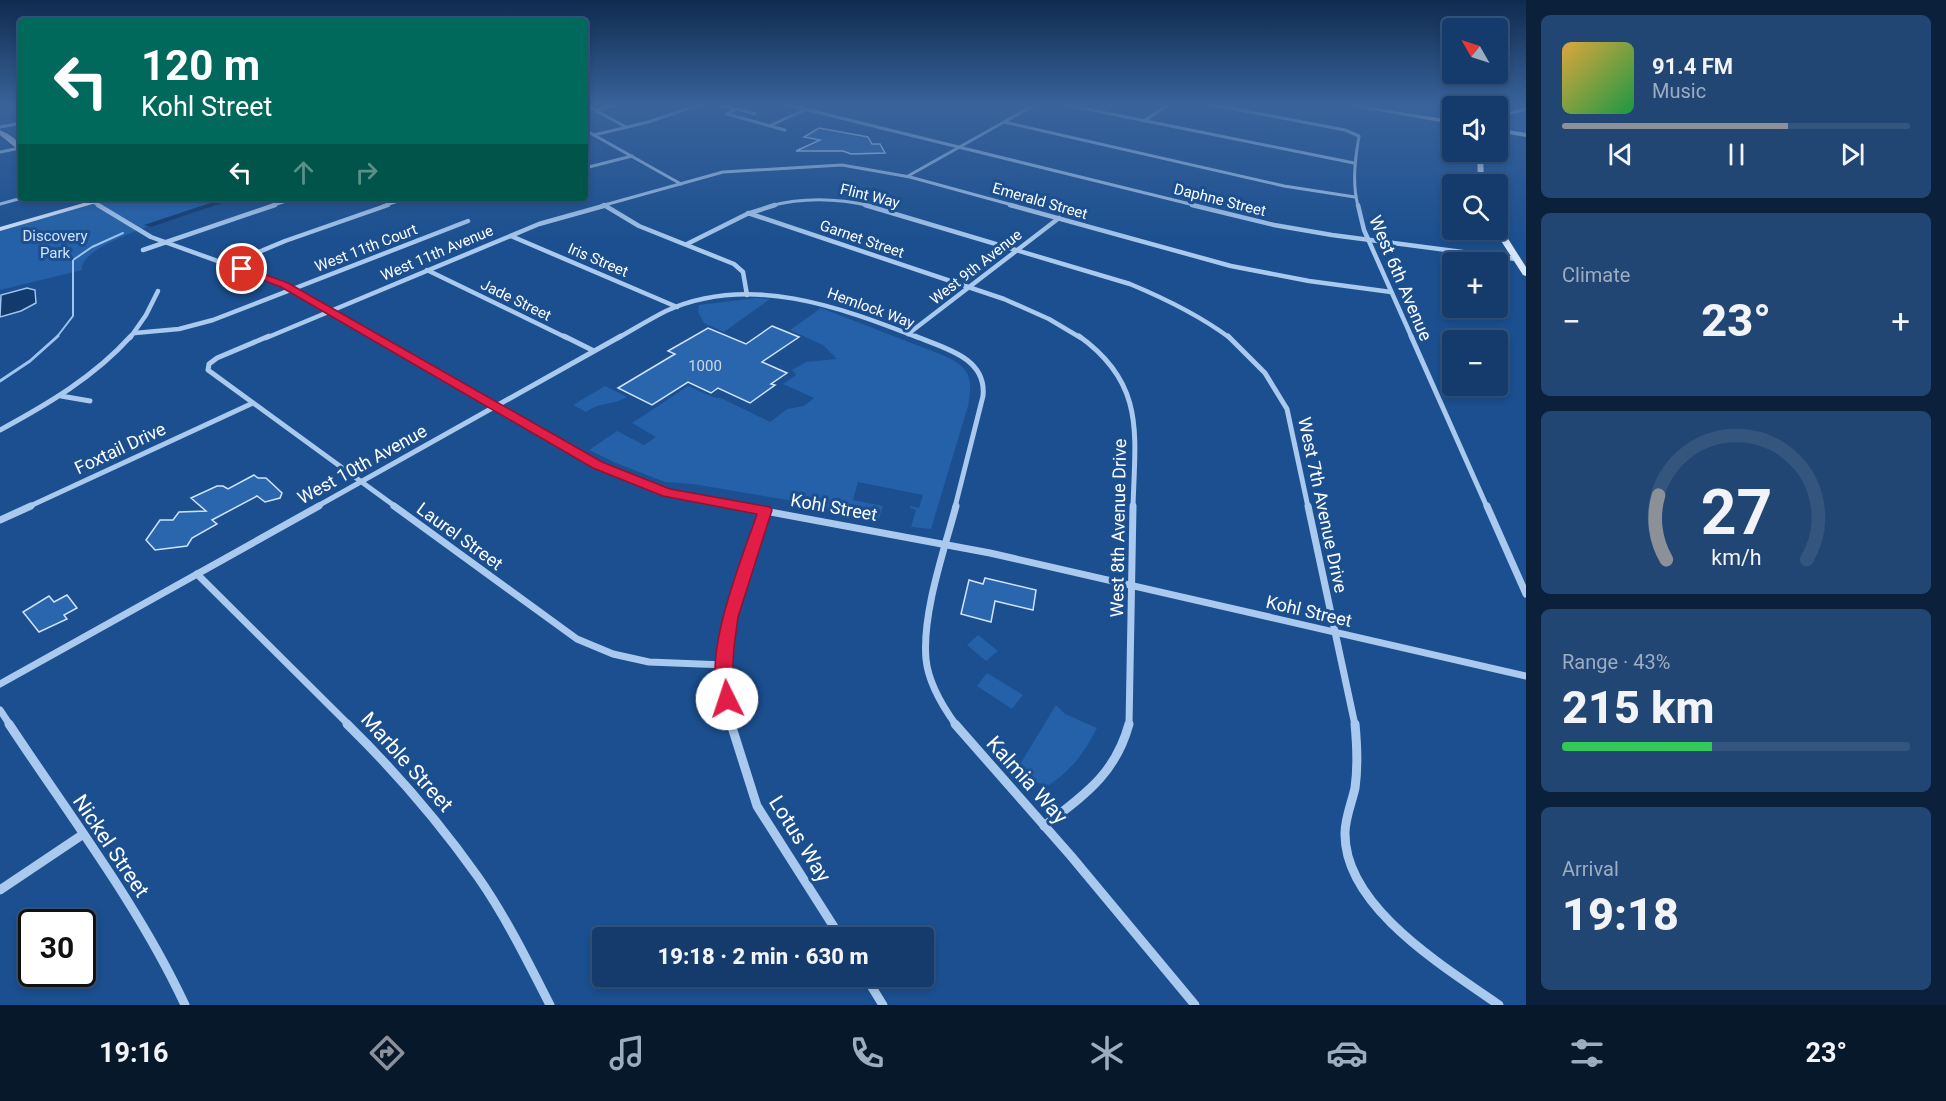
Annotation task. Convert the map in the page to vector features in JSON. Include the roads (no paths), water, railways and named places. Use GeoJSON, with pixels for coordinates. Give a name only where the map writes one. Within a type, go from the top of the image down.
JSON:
{"type":"FeatureCollection","features":[{"type":"Feature","properties":{"kind":"main road"},"geometry":{"type":"LineString","coordinates":[[0,229],[87,201]]}},
{"type":"Feature","properties":{"kind":"main road"},"geometry":{"type":"LineString","coordinates":[[1504,240],[1526,273]]}},
{"type":"Feature","properties":{"kind":"street"},"geometry":{"type":"LineString","coordinates":[[622,151],[681,184]]}},
{"type":"Feature","properties":{"kind":"street"},"geometry":{"type":"LineString","coordinates":[[907,176],[952,151]]}},
{"type":"Feature","properties":{"kind":"street","name":"Daphne Street"},"geometry":{"type":"LineString","coordinates":[[975,151],[1274,225],[1516,259]]}},
{"type":"Feature","properties":{"kind":"street"},"geometry":{"type":"LineString","coordinates":[[1130,151],[1284,186],[1355,197]]}},
{"type":"Feature","properties":{"kind":"street"},"geometry":{"type":"LineString","coordinates":[[1294,151],[1354,163]]}},
{"type":"Feature","properties":{"kind":"street","name":"West 6th Avenue"},"geometry":{"type":"LineString","coordinates":[[1357,151],[1354,163],[1355,197],[1368,240],[1526,594]]}},
{"type":"Feature","properties":{"kind":"street"},"geometry":{"type":"LineString","coordinates":[[588,167],[632,156]]}},
{"type":"Feature","properties":{"kind":"street","name":"Emerald Street"},"geometry":{"type":"LineString","coordinates":[[681,184],[736,170],[842,165],[907,176],[1254,271],[1391,292]]}},
{"type":"Feature","properties":{"kind":"street","name":"West 11th Avenue"},"geometry":{"type":"LineString","coordinates":[[208,364],[217,358],[546,221],[681,184]]}},
{"type":"Feature","properties":{"kind":"street"},"geometry":{"type":"LineString","coordinates":[[0,204],[18,199]]}},
{"type":"Feature","properties":{"kind":"street","name":"Flint Way"},"geometry":{"type":"LineString","coordinates":[[687,244],[769,205],[791,200],[843,200],[1017,251]]}},
{"type":"Feature","properties":{"kind":"street","name":"Kohl Street"},"geometry":{"type":"LineString","coordinates":[[92,201],[145,234],[293,290],[597,465],[646,486],[668,493],[946,544],[1526,676]]}},
{"type":"Feature","properties":{"kind":"street"},"geometry":{"type":"LineString","coordinates":[[143,250],[286,201]]}},
{"type":"Feature","properties":{"kind":"street"},"geometry":{"type":"LineString","coordinates":[[230,265],[285,241],[398,201]]}},
{"type":"Feature","properties":{"kind":"street"},"geometry":{"type":"LineString","coordinates":[[604,205],[639,226],[739,267],[743,272],[747,295]]}},
{"type":"Feature","properties":{"kind":"street","name":"Garnet Street"},"geometry":{"type":"LineString","coordinates":[[748,213],[969,288]]}},
{"type":"Feature","properties":{"kind":"street","name":"West 9th Avenue"},"geometry":{"type":"LineString","coordinates":[[908,334],[1059,218]]}},
{"type":"Feature","properties":{"kind":"street","name":"West 11th Court"},"geometry":{"type":"LineString","coordinates":[[135,333],[167,331],[202,324],[468,221]]}},
{"type":"Feature","properties":{"kind":"street","name":"Iris Street"},"geometry":{"type":"LineString","coordinates":[[511,236],[676,307]]}},
{"type":"Feature","properties":{"kind":"street","name":"West 7th Avenue Drive"},"geometry":{"type":"LineString","coordinates":[[1017,251],[1125,283],[1183,307],[1227,334],[1265,370],[1287,409],[1358,739],[1355,781],[1345,835],[1352,867],[1371,900],[1404,932],[1499,1005]]}},
{"type":"Feature","properties":{"kind":"street","name":"Jade Street"},"geometry":{"type":"LineString","coordinates":[[427,270],[594,351]]}},
{"type":"Feature","properties":{"kind":"street","name":"West 8th Avenue Drive"},"geometry":{"type":"LineString","coordinates":[[969,288],[1026,308],[1063,326],[1091,346],[1119,375],[1129,395],[1135,426],[1130,724],[1124,745],[1114,766],[1105,777],[1044,826]]}},
{"type":"Feature","properties":{"kind":"street"},"geometry":{"type":"LineString","coordinates":[[0,430],[61,395],[104,363],[135,333],[146,318],[158,291]]}},
{"type":"Feature","properties":{"kind":"street","name":"West 10th Avenue"},"geometry":{"type":"LineString","coordinates":[[0,684],[676,307],[719,297],[747,295]]}},
{"type":"Feature","properties":{"kind":"street","name":"Hemlock Way"},"geometry":{"type":"LineString","coordinates":[[747,295],[778,295],[816,301],[958,354],[972,364],[984,382],[983,396],[946,544]]}},
{"type":"Feature","properties":{"kind":"street","name":"Laurel Street"},"geometry":{"type":"LineString","coordinates":[[208,364],[208,370],[558,627],[590,646],[629,660],[654,664],[725,665]]}},
{"type":"Feature","properties":{"kind":"street"},"geometry":{"type":"LineString","coordinates":[[61,395],[90,401]]}},
{"type":"Feature","properties":{"kind":"street","name":"Foxtail Drive"},"geometry":{"type":"LineString","coordinates":[[0,520],[253,403]]}},
{"type":"Feature","properties":{"kind":"street","name":"Lotus Way"},"geometry":{"type":"LineString","coordinates":[[765,510],[736,596],[725,647],[724,679],[729,720],[757,806],[834,927]]}},
{"type":"Feature","properties":{"kind":"street","name":"Kalmia Way"},"geometry":{"type":"LineString","coordinates":[[946,544],[927,620],[926,659],[931,679],[950,717],[968,741],[1044,826],[1195,1005]]}},
{"type":"Feature","properties":{"kind":"street","name":"Marble Street"},"geometry":{"type":"LineString","coordinates":[[197,574],[384,760],[420,800],[479,878],[511,930],[550,1005]]}},
{"type":"Feature","properties":{"kind":"street","name":"Nickel Street"},"geometry":{"type":"LineString","coordinates":[[0,710],[133,911],[171,975],[185,1005]]}},
{"type":"Feature","properties":{"kind":"street"},"geometry":{"type":"LineString","coordinates":[[0,890],[82,834]]}},
{"type":"Feature","properties":{"kind":"street"},"geometry":{"type":"LineString","coordinates":[[872,987],[883,1005]]}},
{"type":"Feature","properties":{"kind":"waterway"},"geometry":{"type":"LineString","coordinates":[[148,225],[224,201]]}},
{"type":"Feature","properties":{"kind":"waterway"},"geometry":{"type":"LineString","coordinates":[[57,337],[73,316],[73,260],[92,247],[123,233]]}},
{"type":"Feature","properties":{"kind":"waterway"},"geometry":{"type":"LineString","coordinates":[[0,381],[30,361],[57,337]]}},
{"type":"Feature","properties":{"kind":"park label","name":"Discovery Park"},"geometry":{"type":"Point","coordinates":[55,244]}}]}
